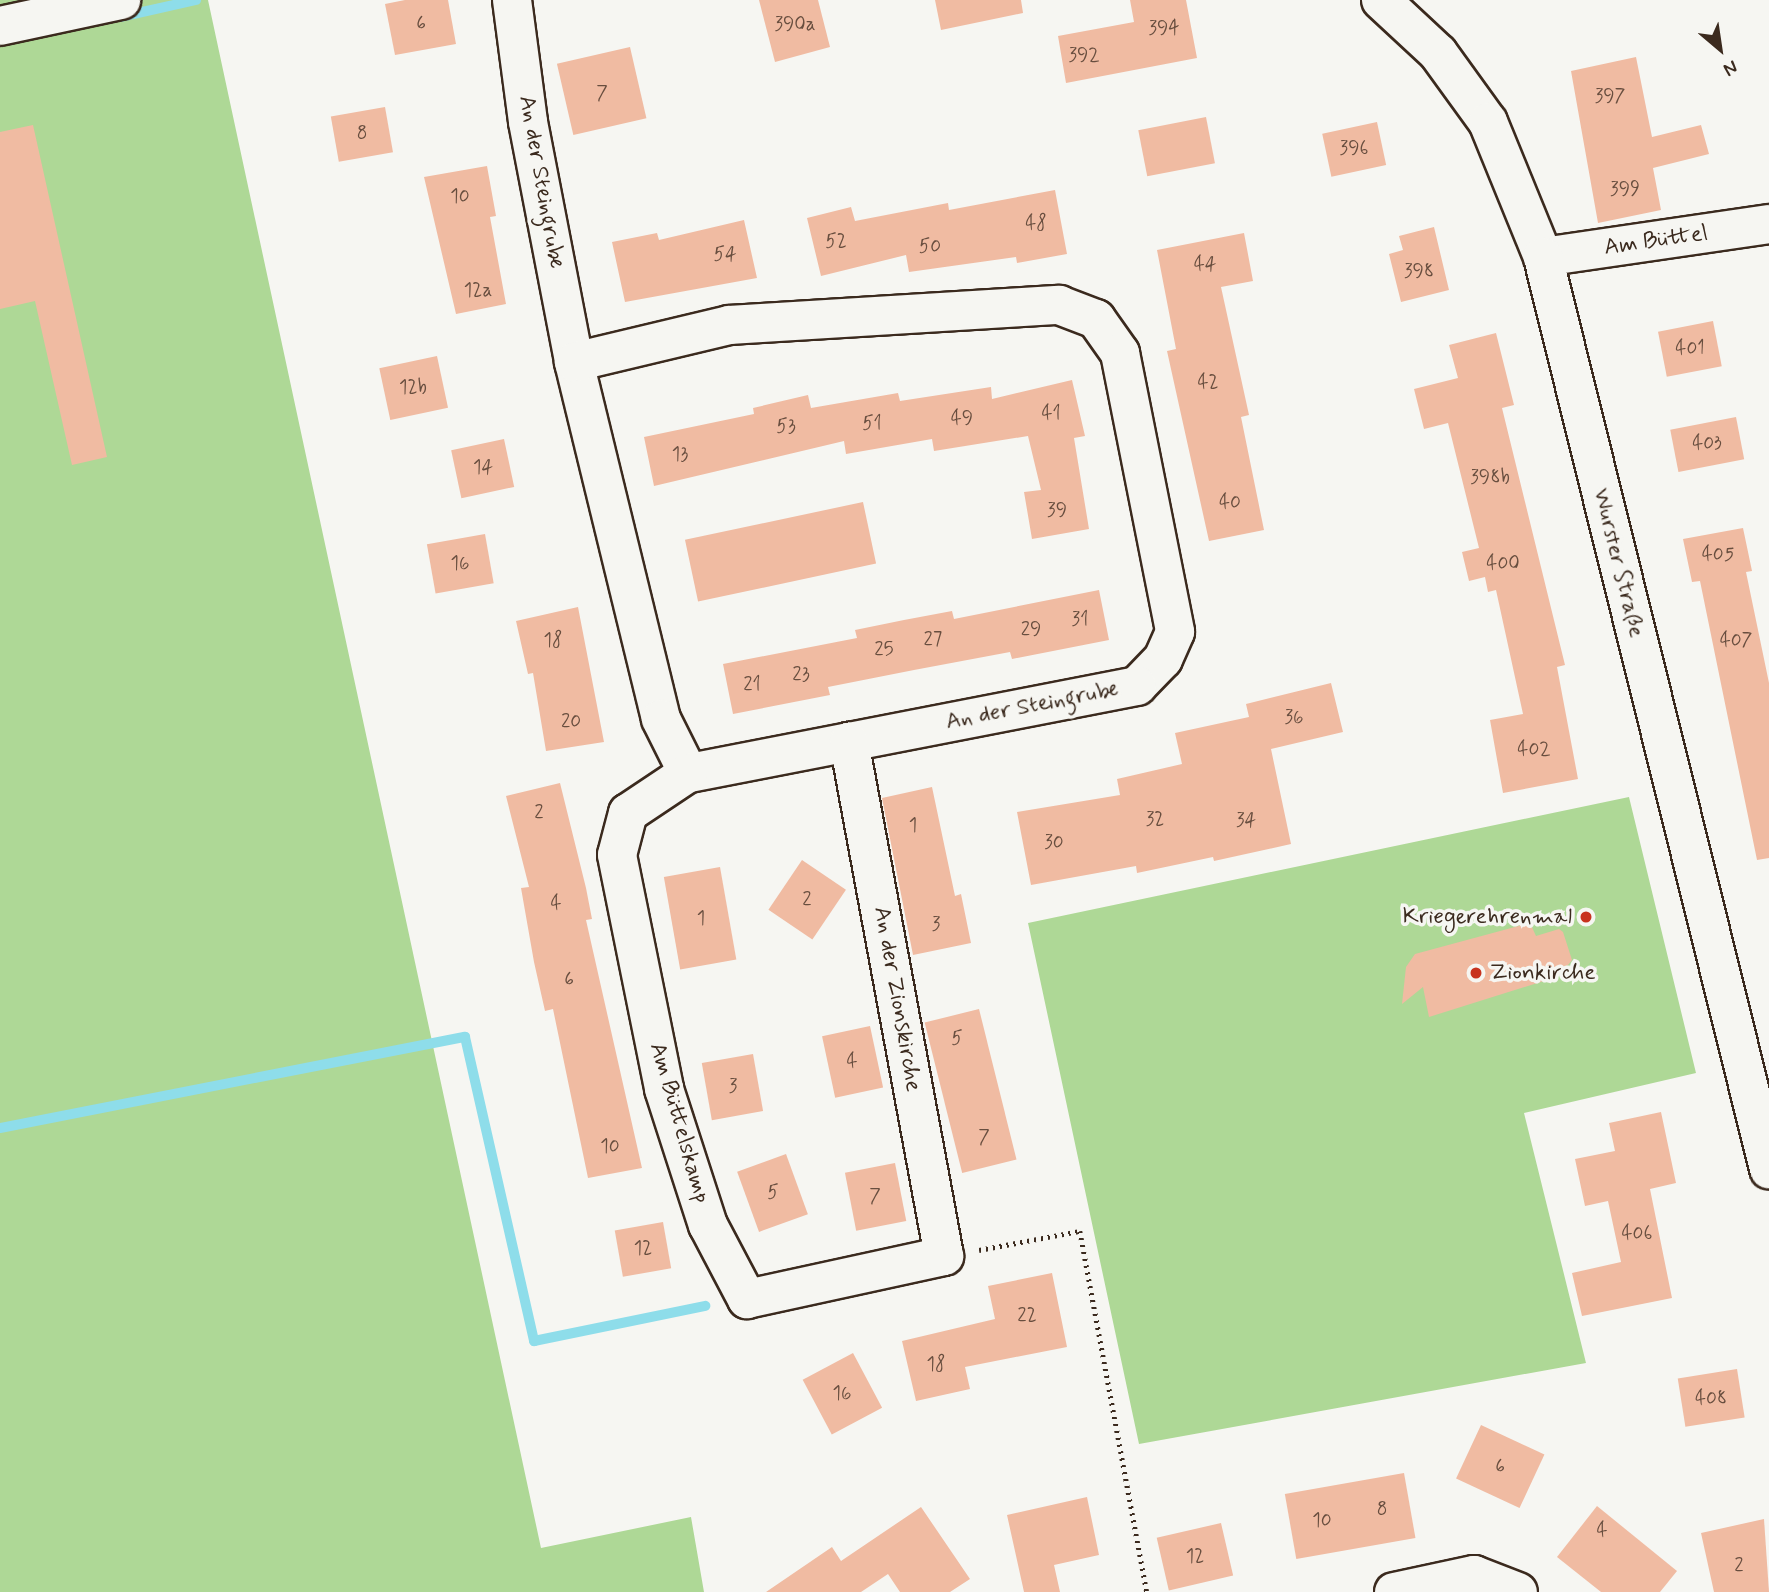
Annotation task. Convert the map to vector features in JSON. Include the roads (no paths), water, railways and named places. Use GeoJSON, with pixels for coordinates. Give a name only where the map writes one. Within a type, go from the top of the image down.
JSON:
{"type":"FeatureCollection","features":[{"type":"Feature","properties":{"kind":"street"},"geometry":{"type":"LineString","coordinates":[[0,26],[121,0]]}},
{"type":"Feature","properties":{"kind":"street","name":"An der Steingrube"},"geometry":{"type":"LineString","coordinates":[[512,0],[528,122],[574,362],[661,719],[688,773],[1137,686],[1163,659],[1175,632],[1120,354],[1096,319],[1059,305],[729,325],[574,362]]}},
{"type":"Feature","properties":{"kind":"street","name":"Wurster Straße"},"geometry":{"type":"LineString","coordinates":[[1381,0],[1438,53],[1488,122],[1543,257],[1769,1169]]}},
{"type":"Feature","properties":{"kind":"street","name":"Am Büttel"},"geometry":{"type":"LineString","coordinates":[[1543,257],[1769,224]]}},
{"type":"Feature","properties":{"kind":"street","name":"An der Zionskirche"},"geometry":{"type":"LineString","coordinates":[[849,742],[944,1256]]}},
{"type":"Feature","properties":{"kind":"street","name":"Am Büttelskamp"},"geometry":{"type":"LineString","coordinates":[[688,773],[628,813],[617,855],[664,1089],[708,1225],[747,1299],[944,1256]]}},
{"type":"Feature","properties":{"kind":"street"},"geometry":{"type":"LineString","coordinates":[[1394,1592],[1474,1575],[1518,1592]]}},
{"type":"Feature","properties":{"kind":"waterway"},"geometry":{"type":"LineString","coordinates":[[120,17],[196,0]]}},
{"type":"Feature","properties":{"kind":"waterway"},"geometry":{"type":"LineString","coordinates":[[0,1128],[465,1037],[534,1341],[705,1306]]}},
{"type":"Feature","properties":{"kind":"place","name":"Kriegerehrenmal"},"geometry":{"type":"Point","coordinates":[1586,917]}},
{"type":"Feature","properties":{"kind":"place","name":"Zionkirche"},"geometry":{"type":"Point","coordinates":[1476,973]}}]}
